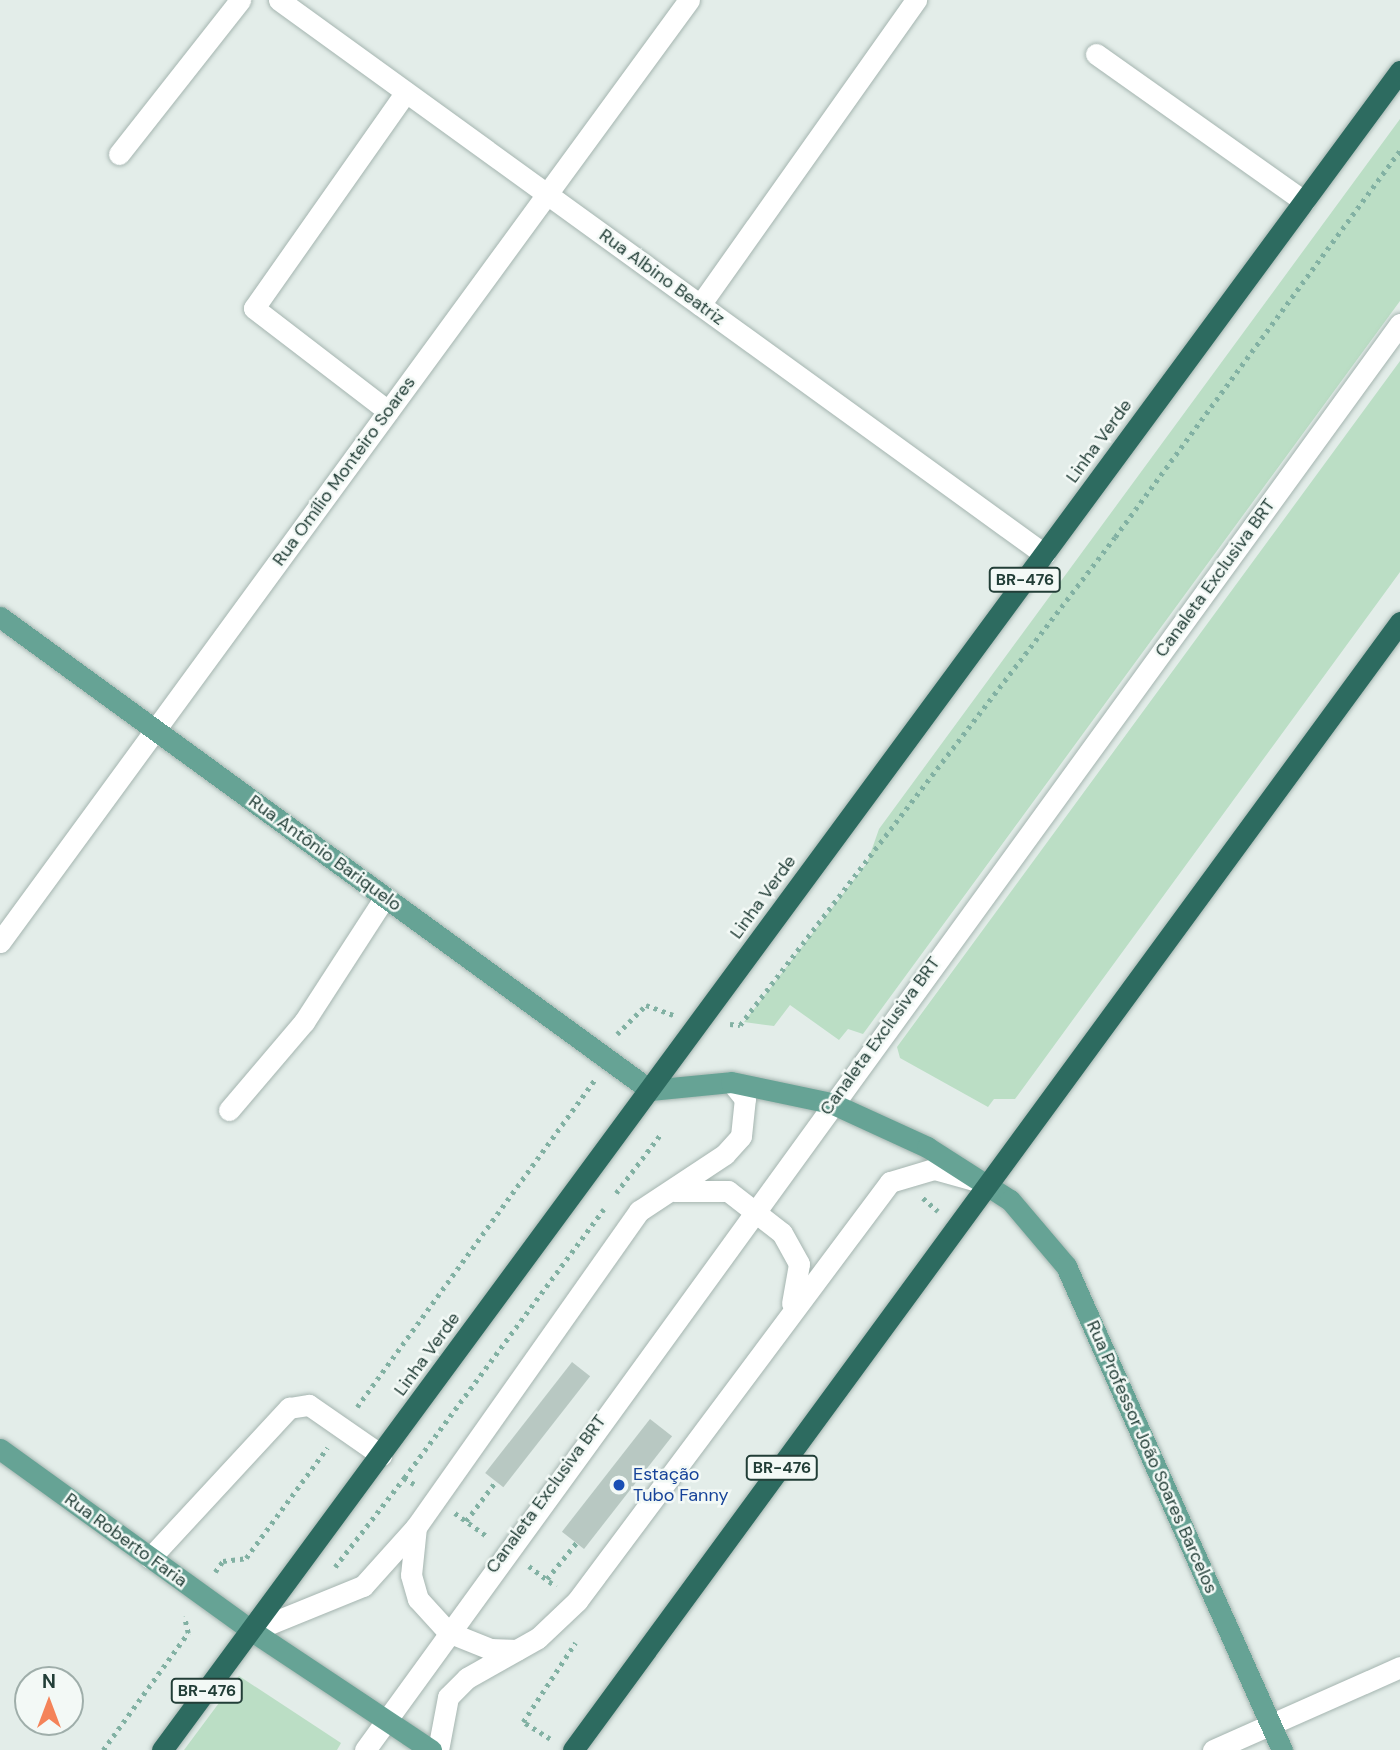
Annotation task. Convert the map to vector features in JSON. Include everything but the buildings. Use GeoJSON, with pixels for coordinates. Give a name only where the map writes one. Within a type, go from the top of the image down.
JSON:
{"type":"FeatureCollection","features":[{"type":"Feature","properties":{"kind":"highway","name":"Linha Verde"},"geometry":{"type":"LineString","coordinates":[[162,1750],[1400,71]]}},
{"type":"Feature","properties":{"kind":"highway","name":"BR-476"},"geometry":{"type":"LineString","coordinates":[[573,1750],[991,1185],[1400,622]]}},
{"type":"Feature","properties":{"kind":"main road","name":"Rua Antônio Bariquelo"},"geometry":{"type":"LineString","coordinates":[[0,617],[650,1090]]}},
{"type":"Feature","properties":{"kind":"main road","name":"Rua Professor João Soares Barcelos"},"geometry":{"type":"LineString","coordinates":[[650,1090],[731,1082],[831,1103],[927,1147],[991,1185],[1045,1235],[1066,1266],[1282,1750]]}},
{"type":"Feature","properties":{"kind":"main road","name":"Rua Roberto Faria"},"geometry":{"type":"LineString","coordinates":[[0,1449],[252,1631],[431,1750]]}},
{"type":"Feature","properties":{"kind":"street"},"geometry":{"type":"LineString","coordinates":[[120,154],[240,0]]}},
{"type":"Feature","properties":{"kind":"street","name":"Rua Albino Beatriz"},"geometry":{"type":"LineString","coordinates":[[279,0],[1044,554]]}},
{"type":"Feature","properties":{"kind":"street","name":"Rua Omílio Monteiro Soares"},"geometry":{"type":"LineString","coordinates":[[0,942],[689,0]]}},
{"type":"Feature","properties":{"kind":"street"},"geometry":{"type":"LineString","coordinates":[[700,305],[905,4]]}},
{"type":"Feature","properties":{"kind":"street"},"geometry":{"type":"LineString","coordinates":[[1096,54],[1304,201]]}},
{"type":"Feature","properties":{"kind":"street"},"geometry":{"type":"LineString","coordinates":[[388,411],[254,308],[406,92]]}},
{"type":"Feature","properties":{"kind":"street","name":"Canaleta Exclusiva BRT"},"geometry":{"type":"LineString","coordinates":[[365,1750],[754,1208],[1400,324]]}},
{"type":"Feature","properties":{"kind":"street"},"geometry":{"type":"LineString","coordinates":[[229,1110],[304,1022],[385,897]]}},
{"type":"Feature","properties":{"kind":"street"},"geometry":{"type":"LineString","coordinates":[[252,1631],[363,1586],[415,1527],[639,1211],[669,1192],[741,1136],[745,1099],[731,1082]]}},
{"type":"Feature","properties":{"kind":"street"},"geometry":{"type":"LineString","coordinates":[[438,1750],[448,1697],[519,1650],[577,1601],[890,1182],[934,1168],[991,1185]]}},
{"type":"Feature","properties":{"kind":"street"},"geometry":{"type":"LineString","coordinates":[[669,1192],[728,1191],[754,1208],[782,1233],[799,1264],[799,1289],[786,1319]]}},
{"type":"Feature","properties":{"kind":"street"},"geometry":{"type":"LineString","coordinates":[[150,1558],[289,1408],[309,1405],[381,1455]]}},
{"type":"Feature","properties":{"kind":"street"},"geometry":{"type":"LineString","coordinates":[[415,1527],[411,1575],[418,1600],[448,1632],[491,1649],[519,1650]]}},
{"type":"Feature","properties":{"kind":"street"},"geometry":{"type":"LineString","coordinates":[[1213,1750],[1400,1667]]}},
{"type":"Feature","properties":{"kind":"path"},"geometry":{"type":"LineString","coordinates":[[740,1024],[1115,537],[1400,151]]}},
{"type":"Feature","properties":{"kind":"path"},"geometry":{"type":"LineString","coordinates":[[623,1022],[646,1005]]}},
{"type":"Feature","properties":{"kind":"path"},"geometry":{"type":"LineString","coordinates":[[223,1561],[246,1558],[592,1086]]}},
{"type":"Feature","properties":{"kind":"path"},"geometry":{"type":"LineString","coordinates":[[404,1478],[660,1135]]}},
{"type":"Feature","properties":{"kind":"path"},"geometry":{"type":"LineString","coordinates":[[466,1521],[496,1481]]}},
{"type":"Feature","properties":{"kind":"path"},"geometry":{"type":"LineString","coordinates":[[547,1579],[576,1542]]}},
{"type":"Feature","properties":{"kind":"path"},"geometry":{"type":"LineString","coordinates":[[103,1750],[188,1633],[184,1615]]}},
{"type":"Feature","properties":{"kind":"green space"},"geometry":{"type":"Polygon","coordinates":[[[1400,119],[1400,301],[863,1034],[848,1029],[839,1040],[790,1005],[774,1026],[744,1022],[867,863],[879,829],[1400,119]]]}},
{"type":"Feature","properties":{"kind":"green space"},"geometry":{"type":"Polygon","coordinates":[[[1400,361],[1400,572],[1015,1099],[994,1099],[988,1107],[900,1058],[897,1047],[1400,361]]]}},
{"type":"Feature","properties":{"kind":"green space"},"geometry":{"type":"Polygon","coordinates":[[[239,1676],[341,1743],[337,1750],[184,1750],[239,1676]]]}},
{"type":"Feature","properties":{"kind":"place","name":"Estação Tubo Fanny"},"geometry":{"type":"Point","coordinates":[619,1485]}}]}
